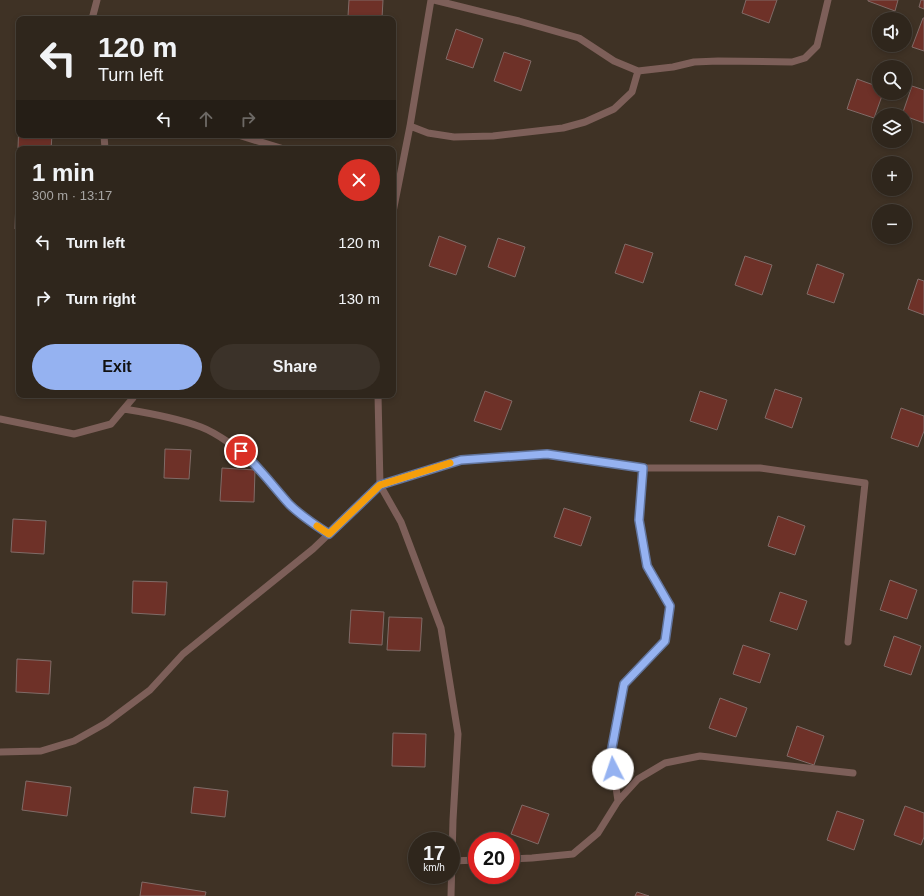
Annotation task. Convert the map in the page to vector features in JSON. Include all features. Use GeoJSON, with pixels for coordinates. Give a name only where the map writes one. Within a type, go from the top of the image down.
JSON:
{"type":"FeatureCollection","features":[{"type":"Feature","properties":{"kind":"lane"},"geometry":{"type":"LineString","coordinates":[[93,16],[97,0]]}},
{"type":"Feature","properties":{"kind":"lane"},"geometry":{"type":"LineString","coordinates":[[396,178],[410,126],[431,0]]}},
{"type":"Feature","properties":{"kind":"lane"},"geometry":{"type":"LineString","coordinates":[[434,0],[519,21],[579,38],[614,61],[638,71],[672,67],[694,62],[792,62],[805,58],[817,46],[828,0]]}},
{"type":"Feature","properties":{"kind":"lane"},"geometry":{"type":"LineString","coordinates":[[410,126],[428,133],[454,137],[493,136],[563,128],[585,122],[614,109],[632,92],[638,71]]}},
{"type":"Feature","properties":{"kind":"lane"},"geometry":{"type":"LineString","coordinates":[[248,138],[274,146]]}},
{"type":"Feature","properties":{"kind":"lane"},"geometry":{"type":"LineString","coordinates":[[0,419],[74,434],[111,424],[133,398]]}},
{"type":"Feature","properties":{"kind":"lane"},"geometry":{"type":"LineString","coordinates":[[378,398],[380,485],[401,522],[441,628],[458,734],[453,832]]}},
{"type":"Feature","properties":{"kind":"lane"},"geometry":{"type":"LineString","coordinates":[[124,410],[153,414],[202,427],[224,440],[241,451],[256,464],[290,505],[329,534]]}},
{"type":"Feature","properties":{"kind":"lane"},"geometry":{"type":"LineString","coordinates":[[0,752],[41,751],[74,741],[106,723],[150,690],[183,654],[313,549],[380,485],[461,460],[476,458],[547,454],[643,468],[760,468],[865,483],[848,642]]}},
{"type":"Feature","properties":{"kind":"lane"},"geometry":{"type":"LineString","coordinates":[[618,801],[611,753],[624,684],[665,641],[670,606],[647,566],[639,520],[643,468]]}},
{"type":"Feature","properties":{"kind":"lane"},"geometry":{"type":"LineString","coordinates":[[520,859],[573,854],[598,833],[618,801],[638,779],[665,763],[700,756],[853,773]]}},
{"type":"Feature","properties":{"kind":"lane"},"geometry":{"type":"LineString","coordinates":[[451,884],[451,896]]}},
{"type":"Feature","properties":{"kind":"building"},"geometry":{"type":"Polygon","coordinates":[[[349,0],[383,0],[382,16],[348,16],[349,0]]]}},
{"type":"Feature","properties":{"kind":"building"},"geometry":{"type":"Polygon","coordinates":[[[746,0],[777,0],[769,23],[742,13],[746,0]]]}},
{"type":"Feature","properties":{"kind":"building"},"geometry":{"type":"Polygon","coordinates":[[[868,0],[898,0],[895,11],[868,0]]]}},
{"type":"Feature","properties":{"kind":"building"},"geometry":{"type":"Polygon","coordinates":[[[921,0],[924,0],[924,9],[919,7],[921,0]]]}},
{"type":"Feature","properties":{"kind":"building"},"geometry":{"type":"Polygon","coordinates":[[[923,18],[924,18],[924,51],[912,47],[923,18]]]}},
{"type":"Feature","properties":{"kind":"building"},"geometry":{"type":"Polygon","coordinates":[[[456,29],[483,39],[473,68],[446,59],[456,29]]]}},
{"type":"Feature","properties":{"kind":"building"},"geometry":{"type":"Polygon","coordinates":[[[504,52],[531,61],[521,91],[494,81],[504,52]]]}},
{"type":"Feature","properties":{"kind":"building"},"geometry":{"type":"Polygon","coordinates":[[[857,79],[872,84],[872,100],[880,100],[878,108],[872,108],[872,117],[847,109],[857,79]]]}},
{"type":"Feature","properties":{"kind":"building"},"geometry":{"type":"Polygon","coordinates":[[[912,86],[924,90],[924,123],[912,119],[912,108],[904,108],[907,100],[912,100],[912,86]]]}},
{"type":"Feature","properties":{"kind":"building"},"geometry":{"type":"Polygon","coordinates":[[[18,138],[52,138],[51,146],[18,146],[18,138]]]}},
{"type":"Feature","properties":{"kind":"building"},"geometry":{"type":"Polygon","coordinates":[[[16,197],[16,229],[15,229],[16,197]]]}},
{"type":"Feature","properties":{"kind":"building"},"geometry":{"type":"Polygon","coordinates":[[[439,236],[466,246],[456,275],[429,266],[439,236]]]}},
{"type":"Feature","properties":{"kind":"building"},"geometry":{"type":"Polygon","coordinates":[[[498,238],[525,247],[515,277],[488,267],[498,238]]]}},
{"type":"Feature","properties":{"kind":"building"},"geometry":{"type":"Polygon","coordinates":[[[625,244],[653,253],[643,283],[615,273],[625,244]]]}},
{"type":"Feature","properties":{"kind":"building"},"geometry":{"type":"Polygon","coordinates":[[[745,256],[772,265],[762,295],[735,285],[745,256]]]}},
{"type":"Feature","properties":{"kind":"building"},"geometry":{"type":"Polygon","coordinates":[[[817,264],[844,274],[834,303],[807,294],[817,264]]]}},
{"type":"Feature","properties":{"kind":"building"},"geometry":{"type":"Polygon","coordinates":[[[918,279],[924,281],[924,315],[908,309],[918,279]]]}},
{"type":"Feature","properties":{"kind":"building"},"geometry":{"type":"Polygon","coordinates":[[[775,389],[802,398],[792,428],[765,418],[775,389]]]}},
{"type":"Feature","properties":{"kind":"building"},"geometry":{"type":"Polygon","coordinates":[[[485,391],[512,401],[501,430],[474,421],[485,391]]]}},
{"type":"Feature","properties":{"kind":"building"},"geometry":{"type":"Polygon","coordinates":[[[700,391],[727,400],[717,430],[690,421],[700,391]]]}},
{"type":"Feature","properties":{"kind":"building"},"geometry":{"type":"Polygon","coordinates":[[[901,408],[924,416],[924,431],[918,447],[891,438],[901,408]]]}},
{"type":"Feature","properties":{"kind":"building"},"geometry":{"type":"Polygon","coordinates":[[[165,449],[191,450],[189,479],[164,478],[165,449]]]}},
{"type":"Feature","properties":{"kind":"building"},"geometry":{"type":"Polygon","coordinates":[[[222,468],[255,470],[254,502],[220,501],[222,468]]]}},
{"type":"Feature","properties":{"kind":"building"},"geometry":{"type":"Polygon","coordinates":[[[564,508],[591,517],[581,546],[554,537],[564,508]]]}},
{"type":"Feature","properties":{"kind":"building"},"geometry":{"type":"Polygon","coordinates":[[[778,516],[805,526],[795,555],[768,546],[778,516]]]}},
{"type":"Feature","properties":{"kind":"building"},"geometry":{"type":"Polygon","coordinates":[[[13,519],[46,521],[44,554],[11,552],[13,519]]]}},
{"type":"Feature","properties":{"kind":"building"},"geometry":{"type":"Polygon","coordinates":[[[890,580],[917,590],[907,619],[880,610],[890,580]]]}},
{"type":"Feature","properties":{"kind":"building"},"geometry":{"type":"Polygon","coordinates":[[[133,581],[167,582],[165,615],[132,613],[133,581]]]}},
{"type":"Feature","properties":{"kind":"building"},"geometry":{"type":"Polygon","coordinates":[[[780,592],[807,601],[797,630],[770,621],[780,592]]]}},
{"type":"Feature","properties":{"kind":"building"},"geometry":{"type":"Polygon","coordinates":[[[351,610],[384,612],[382,645],[349,643],[351,610]]]}},
{"type":"Feature","properties":{"kind":"building"},"geometry":{"type":"Polygon","coordinates":[[[389,617],[422,618],[420,651],[387,650],[389,617]]]}},
{"type":"Feature","properties":{"kind":"building"},"geometry":{"type":"Polygon","coordinates":[[[894,636],[921,646],[911,675],[884,666],[894,636]]]}},
{"type":"Feature","properties":{"kind":"building"},"geometry":{"type":"Polygon","coordinates":[[[743,645],[770,654],[760,683],[733,674],[743,645]]]}},
{"type":"Feature","properties":{"kind":"building"},"geometry":{"type":"Polygon","coordinates":[[[17,659],[51,661],[49,694],[16,692],[17,659]]]}},
{"type":"Feature","properties":{"kind":"building"},"geometry":{"type":"Polygon","coordinates":[[[720,698],[747,708],[736,737],[709,728],[720,698]]]}},
{"type":"Feature","properties":{"kind":"building"},"geometry":{"type":"Polygon","coordinates":[[[797,726],[824,736],[814,765],[787,756],[797,726]]]}},
{"type":"Feature","properties":{"kind":"building"},"geometry":{"type":"Polygon","coordinates":[[[393,733],[426,734],[425,767],[392,766],[393,733]]]}},
{"type":"Feature","properties":{"kind":"building"},"geometry":{"type":"Polygon","coordinates":[[[26,781],[71,787],[67,816],[22,810],[26,781]]]}},
{"type":"Feature","properties":{"kind":"building"},"geometry":{"type":"Polygon","coordinates":[[[194,787],[228,791],[225,817],[191,813],[194,787]]]}},
{"type":"Feature","properties":{"kind":"building"},"geometry":{"type":"Polygon","coordinates":[[[522,805],[549,814],[538,844],[520,837],[520,832],[512,832],[522,805]]]}},
{"type":"Feature","properties":{"kind":"building"},"geometry":{"type":"Polygon","coordinates":[[[905,806],[924,813],[924,837],[921,845],[894,835],[905,806]]]}},
{"type":"Feature","properties":{"kind":"building"},"geometry":{"type":"Polygon","coordinates":[[[837,811],[864,820],[854,850],[827,840],[837,811]]]}},
{"type":"Feature","properties":{"kind":"building"},"geometry":{"type":"Polygon","coordinates":[[[142,882],[206,892],[205,896],[140,896],[142,882]]]}},
{"type":"Feature","properties":{"kind":"building"},"geometry":{"type":"Polygon","coordinates":[[[637,892],[649,896],[635,896],[637,892]]]}},
{"type":"Feature","properties":{"kind":"slow traffic"},"geometry":{"type":"LineString","coordinates":[[317,526],[329,534],[380,485],[450,463]]}},
{"type":"Feature","properties":{"kind":"route"},"geometry":{"type":"LineString","coordinates":[[241,451],[256,464],[290,505],[329,534],[380,485],[461,460],[547,454],[643,468],[639,520],[647,566],[670,606],[665,641],[624,684],[611,753],[613,769]]}}]}
